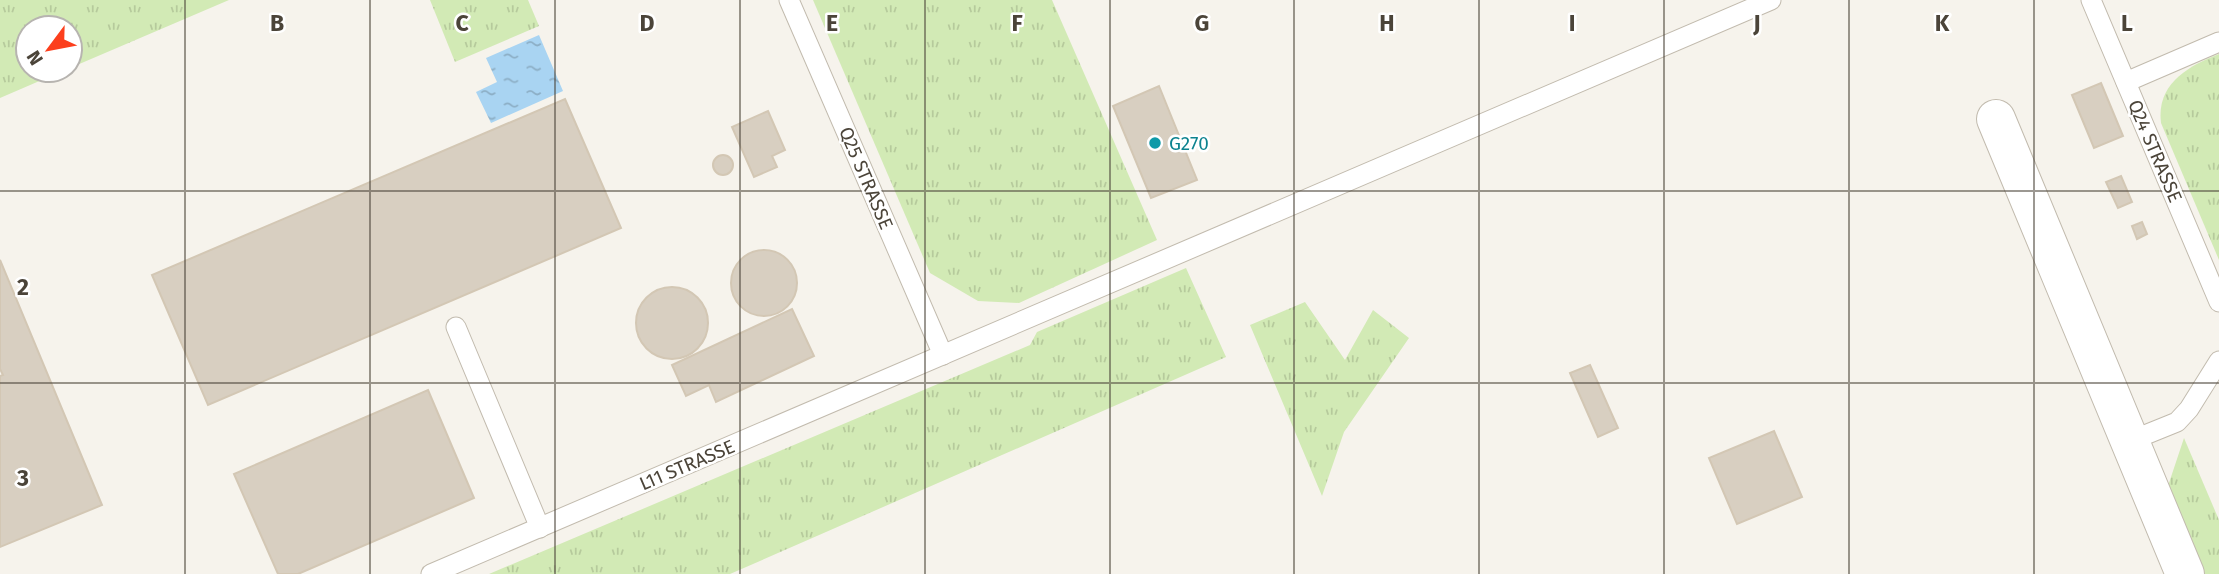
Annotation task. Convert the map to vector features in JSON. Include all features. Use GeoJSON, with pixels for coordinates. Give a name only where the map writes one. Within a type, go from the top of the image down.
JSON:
{"type":"FeatureCollection","features":[{"type":"Feature","properties":{"kind":"street"},"geometry":{"type":"LineString","coordinates":[[1996,119],[2185,574]]}},
{"type":"Feature","properties":{"kind":"lane","name":"Q25 STRASSE"},"geometry":{"type":"LineString","coordinates":[[789,0],[943,355]]}},
{"type":"Feature","properties":{"kind":"lane","name":"L11 STRASSE"},"geometry":{"type":"LineString","coordinates":[[431,574],[1771,0]]}},
{"type":"Feature","properties":{"kind":"lane","name":"Q24 STRASSE"},"geometry":{"type":"LineString","coordinates":[[2091,0],[2219,302]]}},
{"type":"Feature","properties":{"kind":"lane"},"geometry":{"type":"LineString","coordinates":[[2126,82],[2219,42]]}},
{"type":"Feature","properties":{"kind":"lane"},"geometry":{"type":"LineString","coordinates":[[456,327],[540,528]]}},
{"type":"Feature","properties":{"kind":"lane"},"geometry":{"type":"LineString","coordinates":[[2130,441],[2177,422],[2189,409],[2219,360]]}},
{"type":"Feature","properties":{"kind":"green space"},"geometry":{"type":"Polygon","coordinates":[[[0,0],[229,0],[84,62],[84,14],[14,14],[14,84],[32,84],[0,98],[0,0]]]}},
{"type":"Feature","properties":{"kind":"green space"},"geometry":{"type":"Polygon","coordinates":[[[430,0],[528,0],[539,26],[455,62],[430,0]]]}},
{"type":"Feature","properties":{"kind":"green space"},"geometry":{"type":"Polygon","coordinates":[[[813,0],[1052,0],[1157,240],[1019,303],[978,301],[930,273],[813,0]]]}},
{"type":"Feature","properties":{"kind":"green space"},"geometry":{"type":"Polygon","coordinates":[[[2219,54],[2219,260],[2161,123],[2161,109],[2164,97],[2176,78],[2196,64],[2219,54]]]}},
{"type":"Feature","properties":{"kind":"green space"},"geometry":{"type":"Polygon","coordinates":[[[1186,268],[1226,357],[730,574],[489,574],[1030,345],[1037,332],[1186,268]]]}},
{"type":"Feature","properties":{"kind":"green space"},"geometry":{"type":"Polygon","coordinates":[[[1305,302],[1345,360],[1373,310],[1409,338],[1344,432],[1322,496],[1250,325],[1305,302]]]}},
{"type":"Feature","properties":{"kind":"green space"},"geometry":{"type":"Polygon","coordinates":[[[2184,438],[2219,520],[2219,574],[2203,574],[2167,489],[2184,438]]]}},
{"type":"Feature","properties":{"kind":"water"},"geometry":{"type":"Polygon","coordinates":[[[539,35],[563,91],[491,123],[476,92],[497,82],[486,58],[539,35]]]}},
{"type":"Feature","properties":{"kind":"building"},"geometry":{"type":"Polygon","coordinates":[[[2101,83],[2123,136],[2094,148],[2072,95],[2101,83]]]}},
{"type":"Feature","properties":{"kind":"building","name":"G270"},"geometry":{"type":"Polygon","coordinates":[[[1159,86],[1197,180],[1151,198],[1113,106],[1159,86]]]}},
{"type":"Feature","properties":{"kind":"building"},"geometry":{"type":"Polygon","coordinates":[[[565,99],[621,228],[208,405],[152,275],[565,99]]]}},
{"type":"Feature","properties":{"kind":"building"},"geometry":{"type":"Polygon","coordinates":[[[768,111],[785,150],[772,156],[777,167],[754,177],[732,127],[768,111]]]}},
{"type":"Feature","properties":{"kind":"building"},"geometry":{"type":"Polygon","coordinates":[[[723,155],[730,158],[733,165],[730,172],[723,175],[716,172],[713,165],[716,158],[723,155]]]}},
{"type":"Feature","properties":{"kind":"building"},"geometry":{"type":"Polygon","coordinates":[[[2121,176],[2132,202],[2118,208],[2106,182],[2121,176]]]}},
{"type":"Feature","properties":{"kind":"building"},"geometry":{"type":"Polygon","coordinates":[[[2142,222],[2147,234],[2137,239],[2132,226],[2142,222]]]}},
{"type":"Feature","properties":{"kind":"building"},"geometry":{"type":"Polygon","coordinates":[[[764,250],[787,260],[797,283],[787,306],[764,316],[741,306],[731,283],[741,260],[764,250]]]}},
{"type":"Feature","properties":{"kind":"building"},"geometry":{"type":"Polygon","coordinates":[[[0,260],[102,505],[0,547],[0,376],[3,375],[0,369],[0,260]]]}},
{"type":"Feature","properties":{"kind":"building"},"geometry":{"type":"Polygon","coordinates":[[[672,287],[686,290],[698,297],[705,309],[708,323],[705,337],[698,349],[686,356],[672,359],[658,356],[646,349],[639,337],[636,323],[639,309],[646,297],[658,290],[672,287]]]}},
{"type":"Feature","properties":{"kind":"building"},"geometry":{"type":"Polygon","coordinates":[[[792,309],[814,356],[716,402],[709,385],[686,396],[672,365],[792,309]]]}},
{"type":"Feature","properties":{"kind":"building"},"geometry":{"type":"Polygon","coordinates":[[[1590,365],[1618,428],[1598,437],[1570,373],[1590,365]]]}},
{"type":"Feature","properties":{"kind":"building"},"geometry":{"type":"Polygon","coordinates":[[[428,390],[474,498],[298,574],[278,574],[234,474],[428,390]]]}},
{"type":"Feature","properties":{"kind":"building"},"geometry":{"type":"Polygon","coordinates":[[[1774,431],[1802,497],[1737,524],[1709,458],[1774,431]]]}},
{"type":"Feature","properties":{"kind":"place","name":"G270"},"geometry":{"type":"Point","coordinates":[1155,143]}}]}
